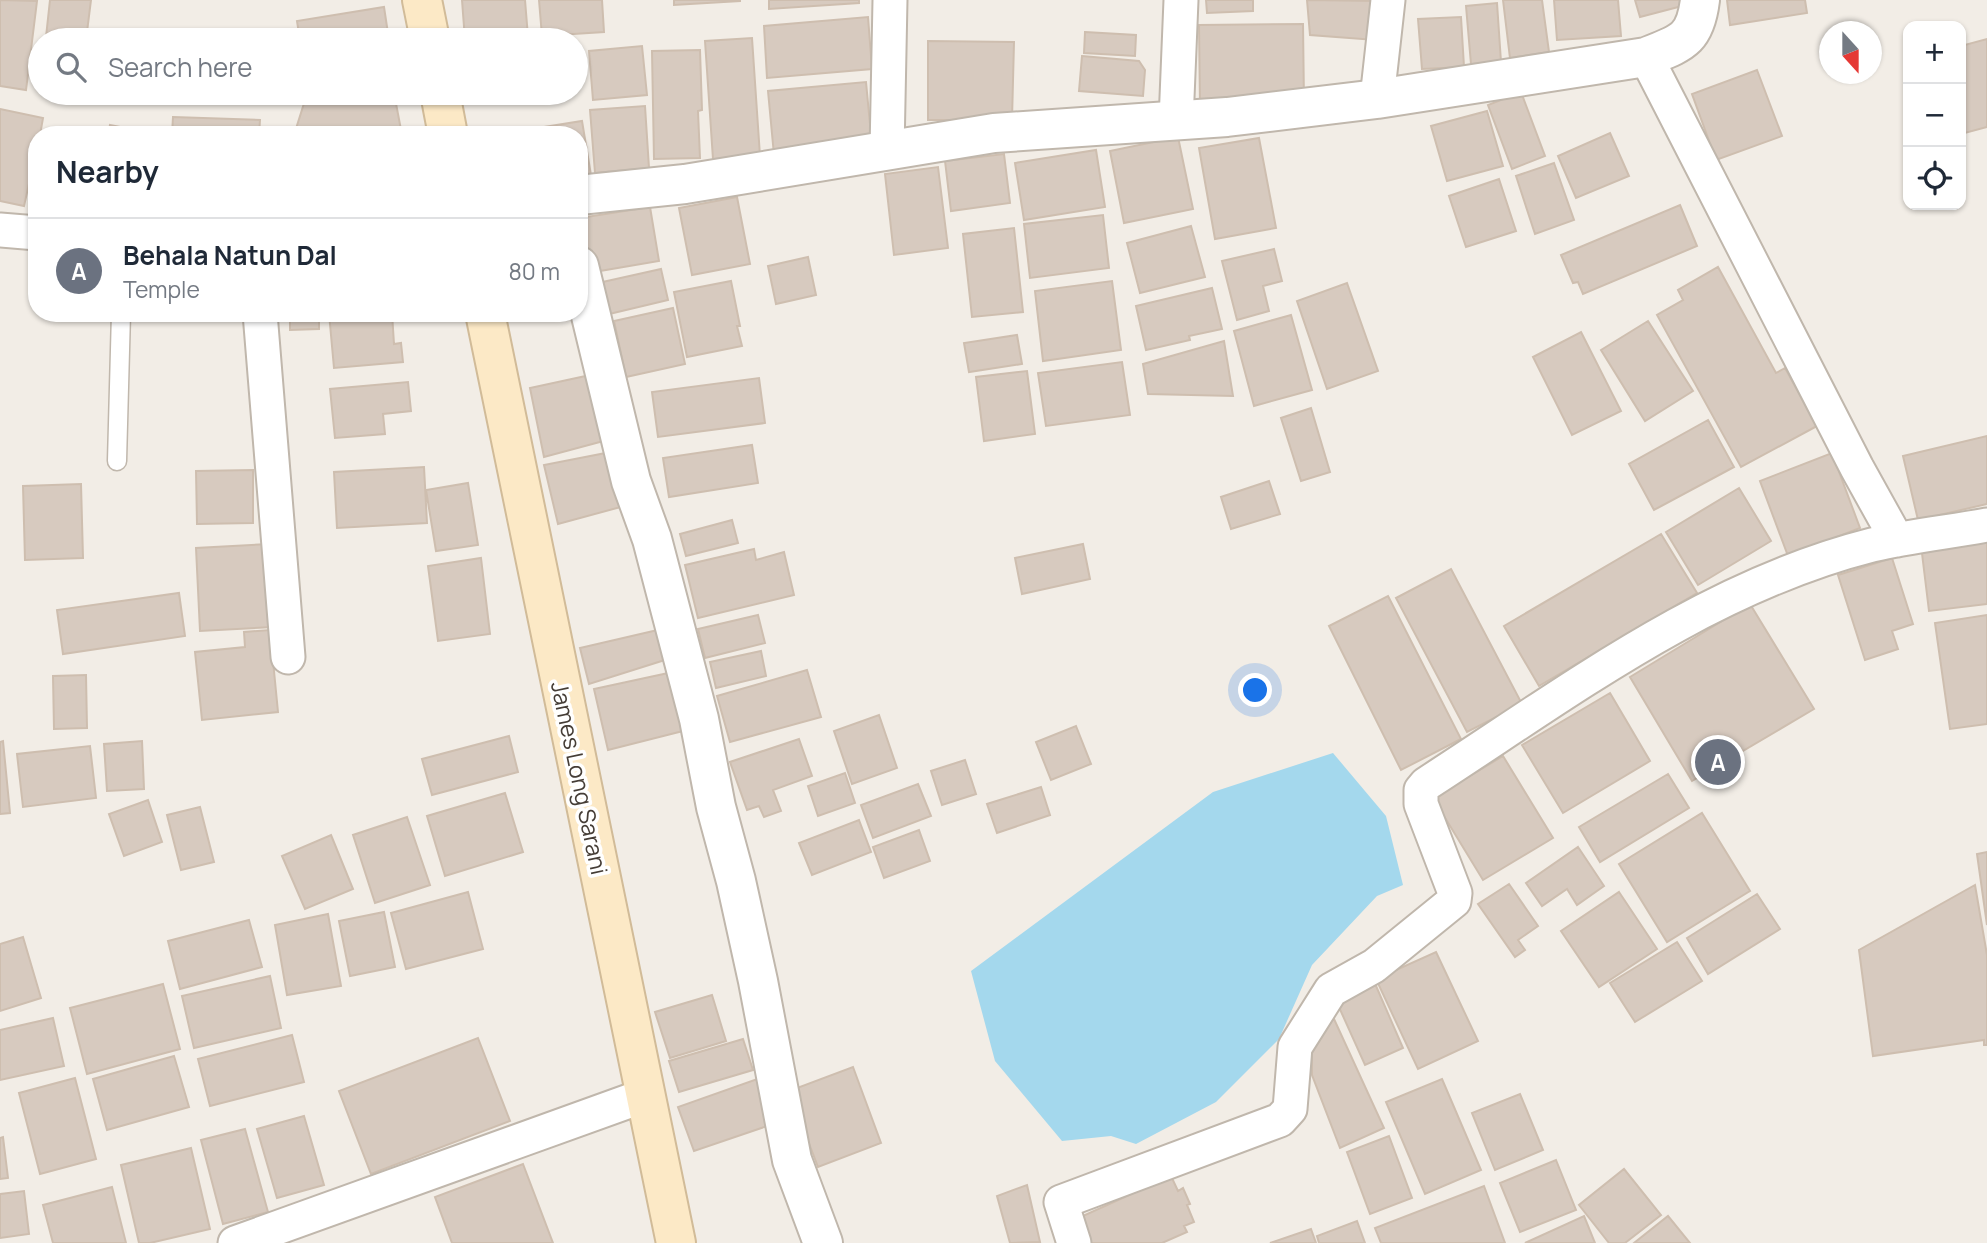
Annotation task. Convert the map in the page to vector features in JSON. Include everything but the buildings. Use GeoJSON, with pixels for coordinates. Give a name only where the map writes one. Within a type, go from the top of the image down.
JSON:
{"type":"FeatureCollection","features":[{"type":"Feature","properties":{"kind":"main road"},"geometry":{"type":"LineString","coordinates":[[422,0],[428,28]]}},
{"type":"Feature","properties":{"kind":"main road"},"geometry":{"type":"LineString","coordinates":[[443,105],[447,126]]}},
{"type":"Feature","properties":{"kind":"main road","name":"James Long Sarani"},"geometry":{"type":"LineString","coordinates":[[487,322],[676,1243]]}},
{"type":"Feature","properties":{"kind":"street"},"geometry":{"type":"LineString","coordinates":[[887,151],[890,0]]}},
{"type":"Feature","properties":{"kind":"street"},"geometry":{"type":"LineString","coordinates":[[1177,122],[1181,0]]}},
{"type":"Feature","properties":{"kind":"street"},"geometry":{"type":"LineString","coordinates":[[1377,99],[1388,0]]}},
{"type":"Feature","properties":{"kind":"street"},"geometry":{"type":"LineString","coordinates":[[588,194],[685,184],[994,133],[1177,122],[1377,99],[1646,57],[1676,44],[1692,33],[1700,0]]}},
{"type":"Feature","properties":{"kind":"street"},"geometry":{"type":"LineString","coordinates":[[1646,57],[1857,468],[1897,540]]}},
{"type":"Feature","properties":{"kind":"street"},"geometry":{"type":"LineString","coordinates":[[0,230],[28,232]]}},
{"type":"Feature","properties":{"kind":"street"},"geometry":{"type":"LineString","coordinates":[[588,303],[631,481],[652,540],[699,719],[716,807],[756,968],[792,1160],[823,1243]]}},
{"type":"Feature","properties":{"kind":"street"},"geometry":{"type":"LineString","coordinates":[[261,322],[288,657]]}},
{"type":"Feature","properties":{"kind":"street"},"geometry":{"type":"LineString","coordinates":[[1074,1243],[1061,1202],[1280,1120],[1290,1109],[1295,1047],[1331,990],[1374,966],[1454,901],[1455,893],[1421,804],[1421,790],[1426,784],[1662,632],[1733,595],[1819,562],[1897,540],[1987,525]]}},
{"type":"Feature","properties":{"kind":"street"},"geometry":{"type":"LineString","coordinates":[[236,1243],[646,1095]]}},
{"type":"Feature","properties":{"kind":"lane"},"geometry":{"type":"LineString","coordinates":[[117,461],[121,322]]}},
{"type":"Feature","properties":{"kind":"water"},"geometry":{"type":"Polygon","coordinates":[[[1333,753],[1386,816],[1403,885],[1377,896],[1312,965],[1279,1039],[1216,1102],[1136,1144],[1111,1136],[1062,1141],[995,1061],[971,971],[1213,792],[1333,753]]]}},
{"type":"Feature","properties":{"kind":"place","name":"Behala Natun Dal"},"geometry":{"type":"Point","coordinates":[1718,762]}}]}
